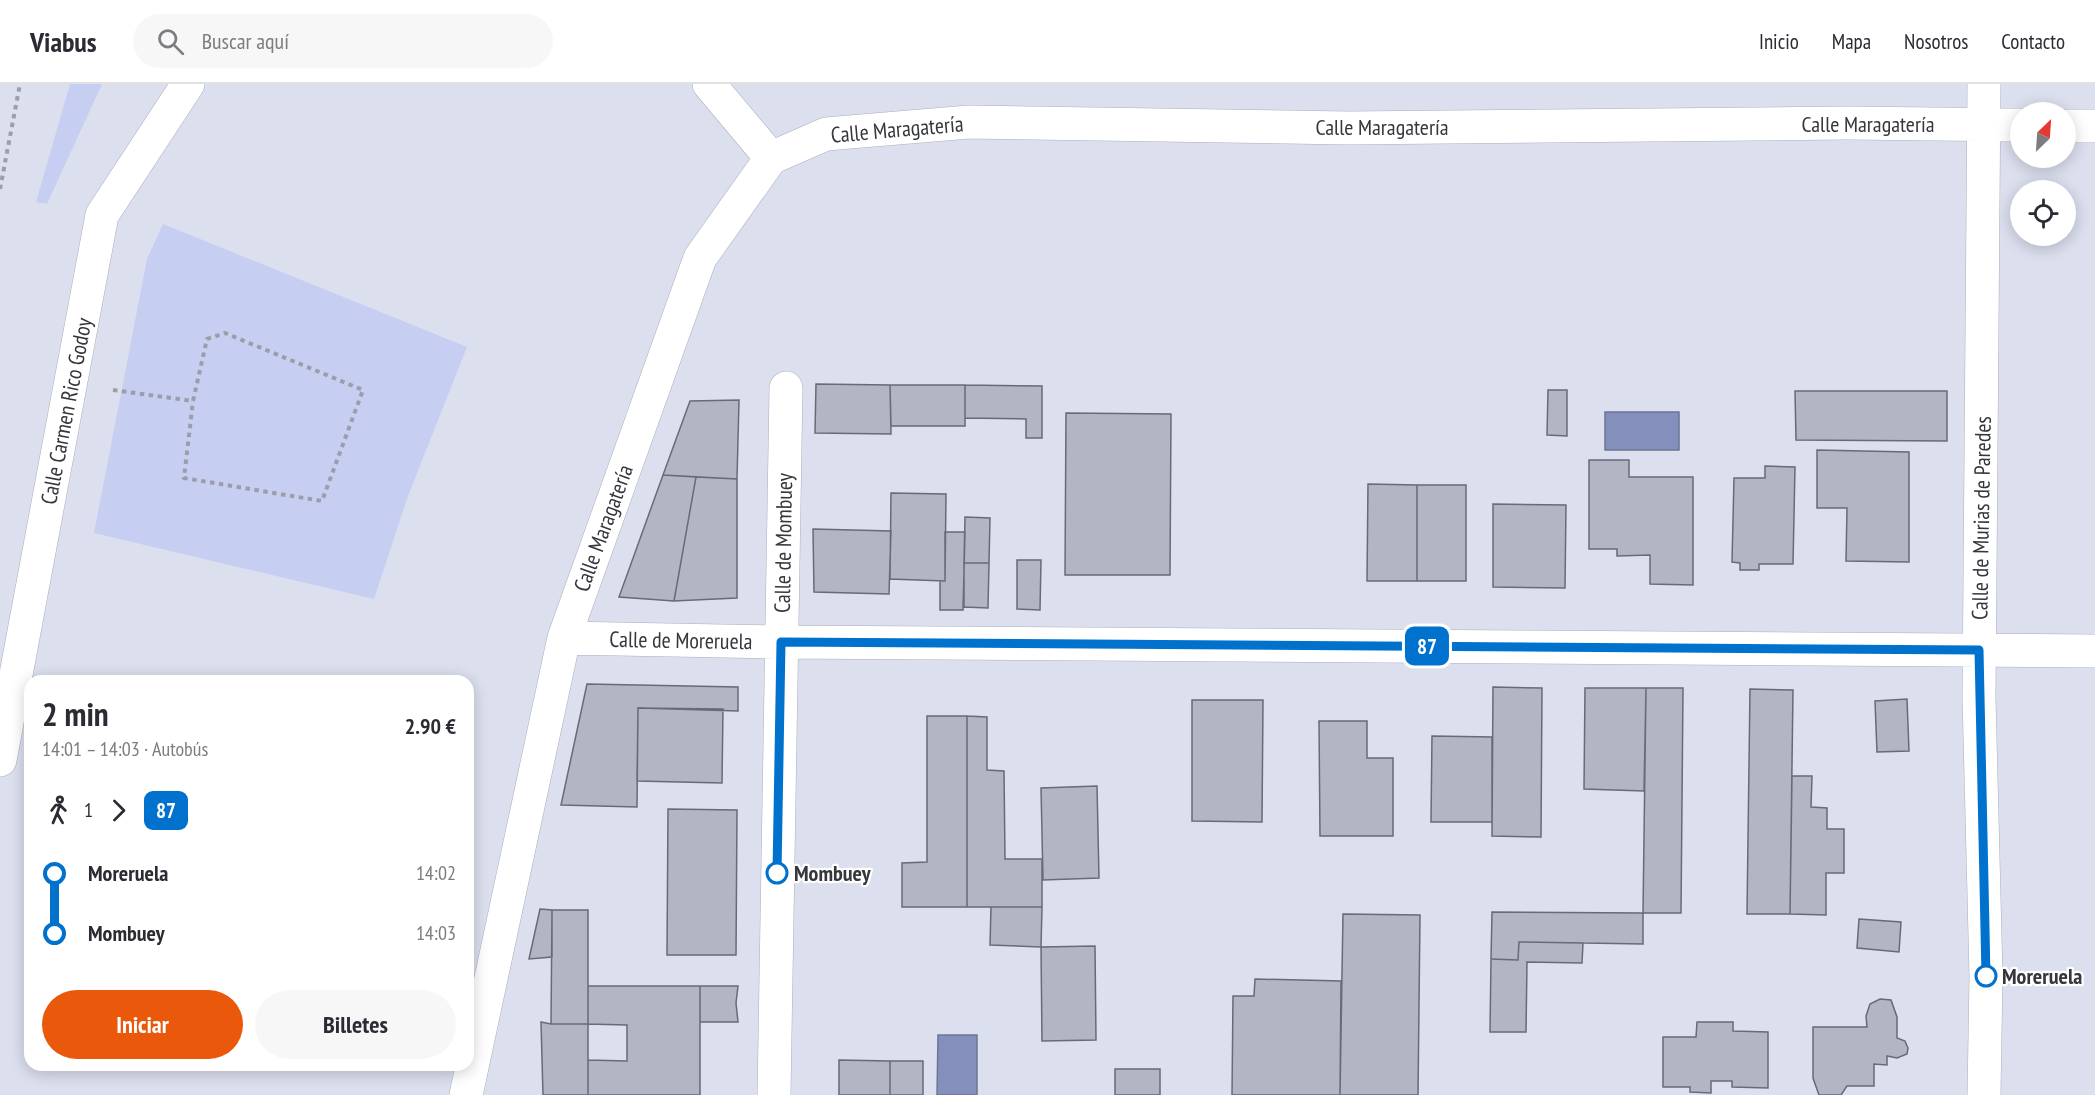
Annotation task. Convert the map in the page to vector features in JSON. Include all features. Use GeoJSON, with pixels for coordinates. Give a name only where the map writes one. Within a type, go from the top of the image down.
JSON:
{"type":"FeatureCollection","features":[{"type":"Feature","properties":{"kind":"street","name":"Calle Carmen Rico Godoy"},"geometry":{"type":"LineString","coordinates":[[0,760],[102,215],[188,84]]}},
{"type":"Feature","properties":{"kind":"street"},"geometry":{"type":"LineString","coordinates":[[709,84],[771,158]]}},
{"type":"Feature","properties":{"kind":"street","name":"Calle de Murias de Paredes"},"geometry":{"type":"LineString","coordinates":[[1984,84],[1979,650],[1986,976],[1984,1095]]}},
{"type":"Feature","properties":{"kind":"street","name":"Calle Maragatería"},"geometry":{"type":"LineString","coordinates":[[474,1058],[564,638],[700,258],[771,158],[825,134],[969,122],[1349,128],[1847,123],[2010,125]]}},
{"type":"Feature","properties":{"kind":"street"},"geometry":{"type":"LineString","coordinates":[[2076,126],[2095,126]]}},
{"type":"Feature","properties":{"kind":"street","name":"Calle de Mombuey"},"geometry":{"type":"LineString","coordinates":[[774,1095],[786,388]]}},
{"type":"Feature","properties":{"kind":"street","name":"Calle de Moreruela"},"geometry":{"type":"LineString","coordinates":[[564,638],[781,642],[2095,651]]}},
{"type":"Feature","properties":{"kind":"street","name":"Calle Maragatería"},"geometry":{"type":"LineString","coordinates":[[466,1095],[471,1071]]}},
{"type":"Feature","properties":{"kind":"path"},"geometry":{"type":"LineString","coordinates":[[0,189],[20,84]]}},
{"type":"Feature","properties":{"kind":"path"},"geometry":{"type":"LineString","coordinates":[[225,333],[363,390],[322,501],[184,478],[193,401],[207,339],[225,333]]}},
{"type":"Feature","properties":{"kind":"path"},"geometry":{"type":"LineString","coordinates":[[70,384],[193,401]]}},
{"type":"Feature","properties":{"kind":"shaded area"},"geometry":{"type":"Polygon","coordinates":[[[70,84],[102,84],[47,204],[36,202],[70,84]]]}},
{"type":"Feature","properties":{"kind":"shaded area"},"geometry":{"type":"Polygon","coordinates":[[[163,224],[467,347],[408,496],[374,599],[94,533],[147,259],[163,224]]]}},
{"type":"Feature","properties":{"kind":"shaded area"},"geometry":{"type":"Polygon","coordinates":[[[1605,412],[1679,412],[1679,450],[1605,450],[1605,412]]]}},
{"type":"Feature","properties":{"kind":"shaded area"},"geometry":{"type":"Polygon","coordinates":[[[938,1035],[977,1035],[977,1095],[937,1095],[938,1035]]]}},
{"type":"Feature","properties":{"kind":"building"},"geometry":{"type":"Polygon","coordinates":[[[816,384],[890,385],[891,434],[815,433],[816,384]]]}},
{"type":"Feature","properties":{"kind":"building"},"geometry":{"type":"Polygon","coordinates":[[[890,385],[965,385],[965,426],[891,426],[890,385]]]}},
{"type":"Feature","properties":{"kind":"building"},"geometry":{"type":"Polygon","coordinates":[[[965,385],[1042,386],[1042,438],[1026,438],[1026,419],[965,418],[965,385]]]}},
{"type":"Feature","properties":{"kind":"building"},"geometry":{"type":"Polygon","coordinates":[[[1548,390],[1567,390],[1567,436],[1547,435],[1548,390]]]}},
{"type":"Feature","properties":{"kind":"building"},"geometry":{"type":"Polygon","coordinates":[[[1795,391],[1947,391],[1947,441],[1796,440],[1795,391]]]}},
{"type":"Feature","properties":{"kind":"building"},"geometry":{"type":"Polygon","coordinates":[[[739,400],[737,479],[663,475],[690,401],[739,400]]]}},
{"type":"Feature","properties":{"kind":"building"},"geometry":{"type":"Polygon","coordinates":[[[1066,413],[1171,414],[1170,575],[1065,575],[1066,413]]]}},
{"type":"Feature","properties":{"kind":"building"},"geometry":{"type":"Polygon","coordinates":[[[1817,450],[1909,452],[1909,562],[1846,561],[1847,508],[1817,508],[1817,450]]]}},
{"type":"Feature","properties":{"kind":"building"},"geometry":{"type":"Polygon","coordinates":[[[1589,460],[1629,460],[1629,477],[1693,477],[1693,585],[1650,584],[1650,555],[1617,556],[1617,549],[1589,549],[1589,460]]]}},
{"type":"Feature","properties":{"kind":"building"},"geometry":{"type":"Polygon","coordinates":[[[1765,466],[1795,467],[1793,564],[1759,564],[1759,570],[1740,570],[1740,563],[1732,562],[1734,478],[1765,478],[1765,466]]]}},
{"type":"Feature","properties":{"kind":"building"},"geometry":{"type":"Polygon","coordinates":[[[663,475],[696,477],[674,601],[619,597],[663,475]]]}},
{"type":"Feature","properties":{"kind":"building"},"geometry":{"type":"Polygon","coordinates":[[[696,477],[737,479],[737,598],[674,601],[696,477]]]}},
{"type":"Feature","properties":{"kind":"building"},"geometry":{"type":"Polygon","coordinates":[[[1368,484],[1417,485],[1417,581],[1367,581],[1368,484]]]}},
{"type":"Feature","properties":{"kind":"building"},"geometry":{"type":"Polygon","coordinates":[[[1417,485],[1466,485],[1466,581],[1417,581],[1417,485]]]}},
{"type":"Feature","properties":{"kind":"building"},"geometry":{"type":"Polygon","coordinates":[[[891,493],[946,494],[945,581],[890,579],[891,493]]]}},
{"type":"Feature","properties":{"kind":"building"},"geometry":{"type":"Polygon","coordinates":[[[1493,504],[1566,505],[1565,588],[1493,587],[1493,504]]]}},
{"type":"Feature","properties":{"kind":"building"},"geometry":{"type":"Polygon","coordinates":[[[965,517],[990,518],[989,563],[964,563],[965,517]]]}},
{"type":"Feature","properties":{"kind":"building"},"geometry":{"type":"Polygon","coordinates":[[[813,529],[891,531],[889,594],[814,592],[813,529]]]}},
{"type":"Feature","properties":{"kind":"building"},"geometry":{"type":"Polygon","coordinates":[[[945,532],[965,532],[963,610],[940,610],[940,581],[945,581],[945,532]]]}},
{"type":"Feature","properties":{"kind":"building"},"geometry":{"type":"Polygon","coordinates":[[[1017,560],[1041,560],[1040,610],[1017,609],[1017,560]]]}},
{"type":"Feature","properties":{"kind":"building"},"geometry":{"type":"Polygon","coordinates":[[[964,563],[989,563],[988,608],[964,607],[964,563]]]}},
{"type":"Feature","properties":{"kind":"building"},"geometry":{"type":"Polygon","coordinates":[[[587,684],[738,687],[738,711],[638,708],[637,807],[561,805],[587,684]]]}},
{"type":"Feature","properties":{"kind":"building"},"geometry":{"type":"Polygon","coordinates":[[[1493,687],[1542,688],[1541,837],[1492,836],[1493,687]]]}},
{"type":"Feature","properties":{"kind":"building"},"geometry":{"type":"Polygon","coordinates":[[[1585,688],[1646,688],[1644,791],[1584,789],[1585,688]]]}},
{"type":"Feature","properties":{"kind":"building"},"geometry":{"type":"Polygon","coordinates":[[[1646,688],[1683,688],[1681,913],[1643,913],[1646,688]]]}},
{"type":"Feature","properties":{"kind":"building"},"geometry":{"type":"Polygon","coordinates":[[[1750,689],[1793,690],[1790,914],[1747,914],[1750,689]]]}},
{"type":"Feature","properties":{"kind":"building"},"geometry":{"type":"Polygon","coordinates":[[[1907,699],[1909,751],[1877,752],[1875,701],[1907,699]]]}},
{"type":"Feature","properties":{"kind":"building"},"geometry":{"type":"Polygon","coordinates":[[[1192,700],[1263,700],[1262,822],[1192,821],[1192,700]]]}},
{"type":"Feature","properties":{"kind":"building"},"geometry":{"type":"Polygon","coordinates":[[[638,708],[723,709],[722,783],[637,781],[638,708]]]}},
{"type":"Feature","properties":{"kind":"building"},"geometry":{"type":"Polygon","coordinates":[[[927,716],[967,716],[967,907],[902,907],[902,863],[927,862],[927,716]]]}},
{"type":"Feature","properties":{"kind":"building"},"geometry":{"type":"Polygon","coordinates":[[[967,716],[987,717],[987,770],[1004,771],[1005,859],[1042,859],[1042,907],[967,907],[967,716]]]}},
{"type":"Feature","properties":{"kind":"building"},"geometry":{"type":"Polygon","coordinates":[[[1319,721],[1367,721],[1367,758],[1393,758],[1393,836],[1320,836],[1319,721]]]}},
{"type":"Feature","properties":{"kind":"building"},"geometry":{"type":"Polygon","coordinates":[[[1432,736],[1492,737],[1492,822],[1431,822],[1432,736]]]}},
{"type":"Feature","properties":{"kind":"building"},"geometry":{"type":"Polygon","coordinates":[[[1792,776],[1812,776],[1811,807],[1827,808],[1827,829],[1844,829],[1844,873],[1826,873],[1826,915],[1790,914],[1792,776]]]}},
{"type":"Feature","properties":{"kind":"building"},"geometry":{"type":"Polygon","coordinates":[[[1097,786],[1099,878],[1043,880],[1041,788],[1097,786]]]}},
{"type":"Feature","properties":{"kind":"building"},"geometry":{"type":"Polygon","coordinates":[[[668,809],[737,810],[736,955],[667,955],[668,809]]]}},
{"type":"Feature","properties":{"kind":"building"},"geometry":{"type":"Polygon","coordinates":[[[991,907],[1042,907],[1041,947],[990,945],[991,907]]]}},
{"type":"Feature","properties":{"kind":"building"},"geometry":{"type":"Polygon","coordinates":[[[540,909],[552,910],[552,957],[529,959],[540,909]]]}},
{"type":"Feature","properties":{"kind":"building"},"geometry":{"type":"Polygon","coordinates":[[[552,910],[588,910],[588,1024],[551,1024],[552,910]]]}},
{"type":"Feature","properties":{"kind":"building"},"geometry":{"type":"Polygon","coordinates":[[[1492,912],[1643,913],[1643,944],[1519,942],[1518,960],[1491,959],[1492,912]]]}},
{"type":"Feature","properties":{"kind":"building"},"geometry":{"type":"Polygon","coordinates":[[[1343,914],[1420,915],[1418,1095],[1340,1095],[1343,914]]]}},
{"type":"Feature","properties":{"kind":"building"},"geometry":{"type":"Polygon","coordinates":[[[1859,919],[1901,922],[1899,952],[1857,948],[1859,919]]]}},
{"type":"Feature","properties":{"kind":"building"},"geometry":{"type":"Polygon","coordinates":[[[1519,942],[1583,943],[1582,963],[1527,962],[1526,1032],[1490,1032],[1491,959],[1518,960],[1519,942]]]}},
{"type":"Feature","properties":{"kind":"building"},"geometry":{"type":"Polygon","coordinates":[[[1095,946],[1096,1040],[1042,1041],[1041,947],[1095,946]]]}},
{"type":"Feature","properties":{"kind":"building"},"geometry":{"type":"Polygon","coordinates":[[[1255,979],[1341,981],[1340,1095],[1232,1095],[1233,996],[1254,996],[1255,979]]]}},
{"type":"Feature","properties":{"kind":"building"},"geometry":{"type":"Polygon","coordinates":[[[588,986],[700,986],[700,1095],[588,1095],[588,1060],[627,1061],[627,1025],[588,1024],[588,986]]]}},
{"type":"Feature","properties":{"kind":"building"},"geometry":{"type":"Polygon","coordinates":[[[700,986],[738,986],[736,1003],[738,1022],[700,1022],[700,986]]]}},
{"type":"Feature","properties":{"kind":"building"},"geometry":{"type":"Polygon","coordinates":[[[1880,999],[1891,1000],[1897,1017],[1897,1038],[1905,1041],[1908,1048],[1907,1054],[1897,1058],[1887,1056],[1887,1065],[1874,1064],[1874,1086],[1847,1086],[1841,1095],[1819,1095],[1813,1078],[1813,1027],[1867,1027],[1866,1016],[1870,1004],[1880,999]]]}},
{"type":"Feature","properties":{"kind":"building"},"geometry":{"type":"Polygon","coordinates":[[[541,1022],[588,1024],[588,1095],[543,1095],[541,1022]]]}},
{"type":"Feature","properties":{"kind":"building"},"geometry":{"type":"Polygon","coordinates":[[[1697,1022],[1733,1022],[1733,1031],[1768,1032],[1768,1088],[1732,1087],[1732,1081],[1711,1081],[1711,1093],[1690,1092],[1690,1087],[1663,1087],[1663,1037],[1696,1037],[1697,1022]]]}},
{"type":"Feature","properties":{"kind":"building"},"geometry":{"type":"Polygon","coordinates":[[[839,1060],[890,1061],[890,1095],[839,1095],[839,1060]]]}},
{"type":"Feature","properties":{"kind":"building"},"geometry":{"type":"Polygon","coordinates":[[[890,1061],[923,1061],[923,1095],[890,1095],[890,1061]]]}},
{"type":"Feature","properties":{"kind":"building"},"geometry":{"type":"Polygon","coordinates":[[[1115,1069],[1160,1069],[1160,1095],[1115,1095],[1115,1069]]]}},
{"type":"Feature","properties":{"kind":"bus line","name":"87"},"geometry":{"type":"LineString","coordinates":[[777,873],[781,642],[1979,650],[1986,976]]}},
{"type":"Feature","properties":{"kind":"place","name":"Mombuey"},"geometry":{"type":"Point","coordinates":[777,873]}},
{"type":"Feature","properties":{"kind":"place","name":"Moreruela"},"geometry":{"type":"Point","coordinates":[1986,976]}}]}
